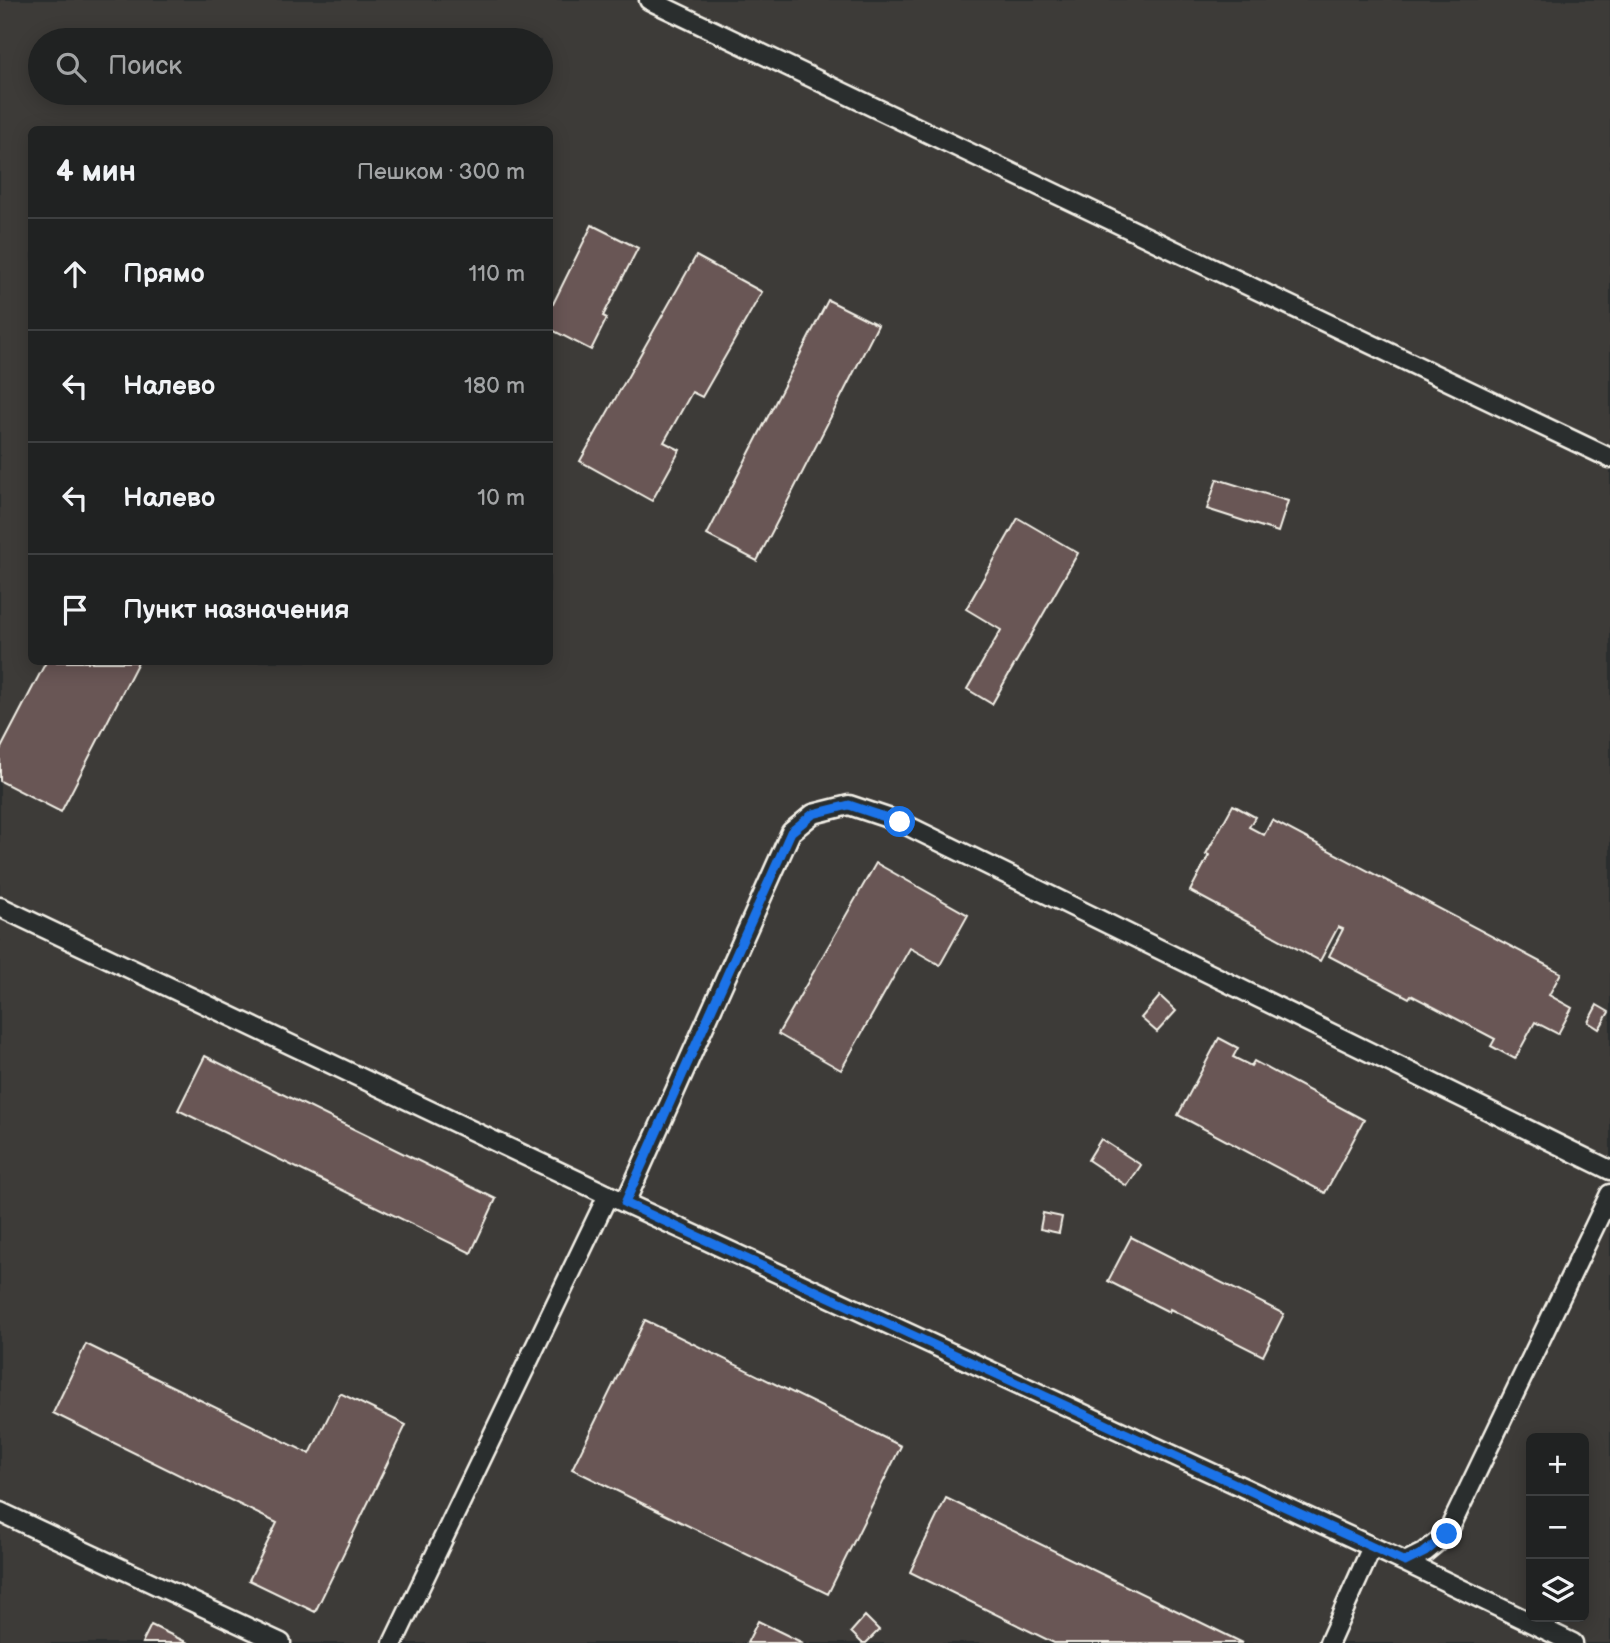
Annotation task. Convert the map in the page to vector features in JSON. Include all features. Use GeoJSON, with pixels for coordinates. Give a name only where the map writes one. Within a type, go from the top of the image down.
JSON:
{"type":"FeatureCollection","features":[{"type":"Feature","properties":{"kind":"lane"},"geometry":{"type":"LineString","coordinates":[[649,0],[1610,458]]}},
{"type":"Feature","properties":{"kind":"lane"},"geometry":{"type":"LineString","coordinates":[[625,1203],[791,832],[813,814],[849,805],[900,822],[1610,1170]]}},
{"type":"Feature","properties":{"kind":"lane"},"geometry":{"type":"LineString","coordinates":[[0,907],[607,1195],[1372,1546],[1573,1643]]}},
{"type":"Feature","properties":{"kind":"lane"},"geometry":{"type":"LineString","coordinates":[[1405,1562],[1425,1552],[1447,1534],[1610,1194]]}},
{"type":"Feature","properties":{"kind":"lane"},"geometry":{"type":"LineString","coordinates":[[393,1643],[607,1195]]}},
{"type":"Feature","properties":{"kind":"lane"},"geometry":{"type":"LineString","coordinates":[[0,1512],[281,1643]]}},
{"type":"Feature","properties":{"kind":"lane"},"geometry":{"type":"LineString","coordinates":[[1329,1643],[1372,1546]]}},
{"type":"Feature","properties":{"kind":"shaded area"},"geometry":{"type":"Polygon","coordinates":[[[0,0],[1610,0],[1610,1643],[0,1643],[0,0]]]}},
{"type":"Feature","properties":{"kind":"building"},"geometry":{"type":"Polygon","coordinates":[[[592,225],[638,248],[603,316],[607,318],[591,350],[553,331],[553,304],[592,225]]]}},
{"type":"Feature","properties":{"kind":"building"},"geometry":{"type":"Polygon","coordinates":[[[696,256],[762,292],[702,397],[692,392],[664,442],[680,450],[652,501],[580,461],[696,256]]]}},
{"type":"Feature","properties":{"kind":"building"},"geometry":{"type":"Polygon","coordinates":[[[828,300],[878,325],[757,561],[707,535],[828,300]]]}},
{"type":"Feature","properties":{"kind":"building"},"geometry":{"type":"Polygon","coordinates":[[[1217,479],[1288,501],[1278,532],[1207,509],[1217,479]]]}},
{"type":"Feature","properties":{"kind":"building"},"geometry":{"type":"Polygon","coordinates":[[[1018,518],[1078,553],[992,704],[967,689],[1001,630],[966,609],[1018,518]]]}},
{"type":"Feature","properties":{"kind":"building"},"geometry":{"type":"Polygon","coordinates":[[[44,665],[136,665],[61,812],[0,781],[0,750],[44,665]]]}},
{"type":"Feature","properties":{"kind":"building"},"geometry":{"type":"Polygon","coordinates":[[[1233,805],[1255,817],[1249,827],[1264,835],[1272,820],[1561,973],[1549,995],[1572,1008],[1558,1034],[1535,1022],[1515,1059],[1491,1046],[1495,1039],[1329,956],[1343,929],[1338,927],[1320,961],[1190,891],[1209,855],[1206,854],[1233,805]]]}},
{"type":"Feature","properties":{"kind":"building"},"geometry":{"type":"Polygon","coordinates":[[[876,863],[968,915],[940,965],[910,948],[841,1070],[778,1034],[876,863]]]}},
{"type":"Feature","properties":{"kind":"building"},"geometry":{"type":"Polygon","coordinates":[[[1160,996],[1176,1011],[1157,1032],[1141,1018],[1160,996]]]}},
{"type":"Feature","properties":{"kind":"building"},"geometry":{"type":"Polygon","coordinates":[[[1597,1005],[1609,1012],[1599,1029],[1588,1022],[1597,1005]]]}},
{"type":"Feature","properties":{"kind":"building"},"geometry":{"type":"Polygon","coordinates":[[[1219,1038],[1238,1048],[1233,1057],[1251,1066],[1254,1061],[1364,1120],[1325,1193],[1178,1115],[1219,1038]]]}},
{"type":"Feature","properties":{"kind":"building"},"geometry":{"type":"Polygon","coordinates":[[[205,1056],[496,1199],[471,1253],[178,1110],[205,1056]]]}},
{"type":"Feature","properties":{"kind":"building"},"geometry":{"type":"Polygon","coordinates":[[[1101,1139],[1141,1165],[1127,1186],[1088,1160],[1101,1139]]]}},
{"type":"Feature","properties":{"kind":"building"},"geometry":{"type":"Polygon","coordinates":[[[1043,1213],[1062,1217],[1059,1233],[1040,1229],[1043,1213]]]}},
{"type":"Feature","properties":{"kind":"building"},"geometry":{"type":"Polygon","coordinates":[[[1131,1237],[1284,1314],[1263,1356],[1108,1281],[1131,1237]]]}},
{"type":"Feature","properties":{"kind":"building"},"geometry":{"type":"Polygon","coordinates":[[[645,1320],[901,1446],[828,1594],[572,1469],[645,1320]]]}},
{"type":"Feature","properties":{"kind":"building"},"geometry":{"type":"Polygon","coordinates":[[[86,1344],[310,1454],[340,1393],[406,1425],[315,1612],[249,1580],[277,1523],[53,1413],[86,1344]]]}},
{"type":"Feature","properties":{"kind":"building"},"geometry":{"type":"Polygon","coordinates":[[[946,1498],[1243,1643],[1054,1643],[910,1572],[946,1498]]]}},
{"type":"Feature","properties":{"kind":"building"},"geometry":{"type":"Polygon","coordinates":[[[865,1616],[879,1630],[866,1643],[862,1643],[851,1632],[865,1616]]]}},
{"type":"Feature","properties":{"kind":"building"},"geometry":{"type":"Polygon","coordinates":[[[758,1621],[803,1643],[747,1643],[758,1621]]]}},
{"type":"Feature","properties":{"kind":"building"},"geometry":{"type":"Polygon","coordinates":[[[151,1625],[188,1643],[142,1643],[151,1625]]]}},
{"type":"Feature","properties":{"kind":"route"},"geometry":{"type":"LineString","coordinates":[[900,822],[849,805],[813,814],[791,832],[625,1203],[1405,1562],[1425,1552],[1447,1534]]}}]}
